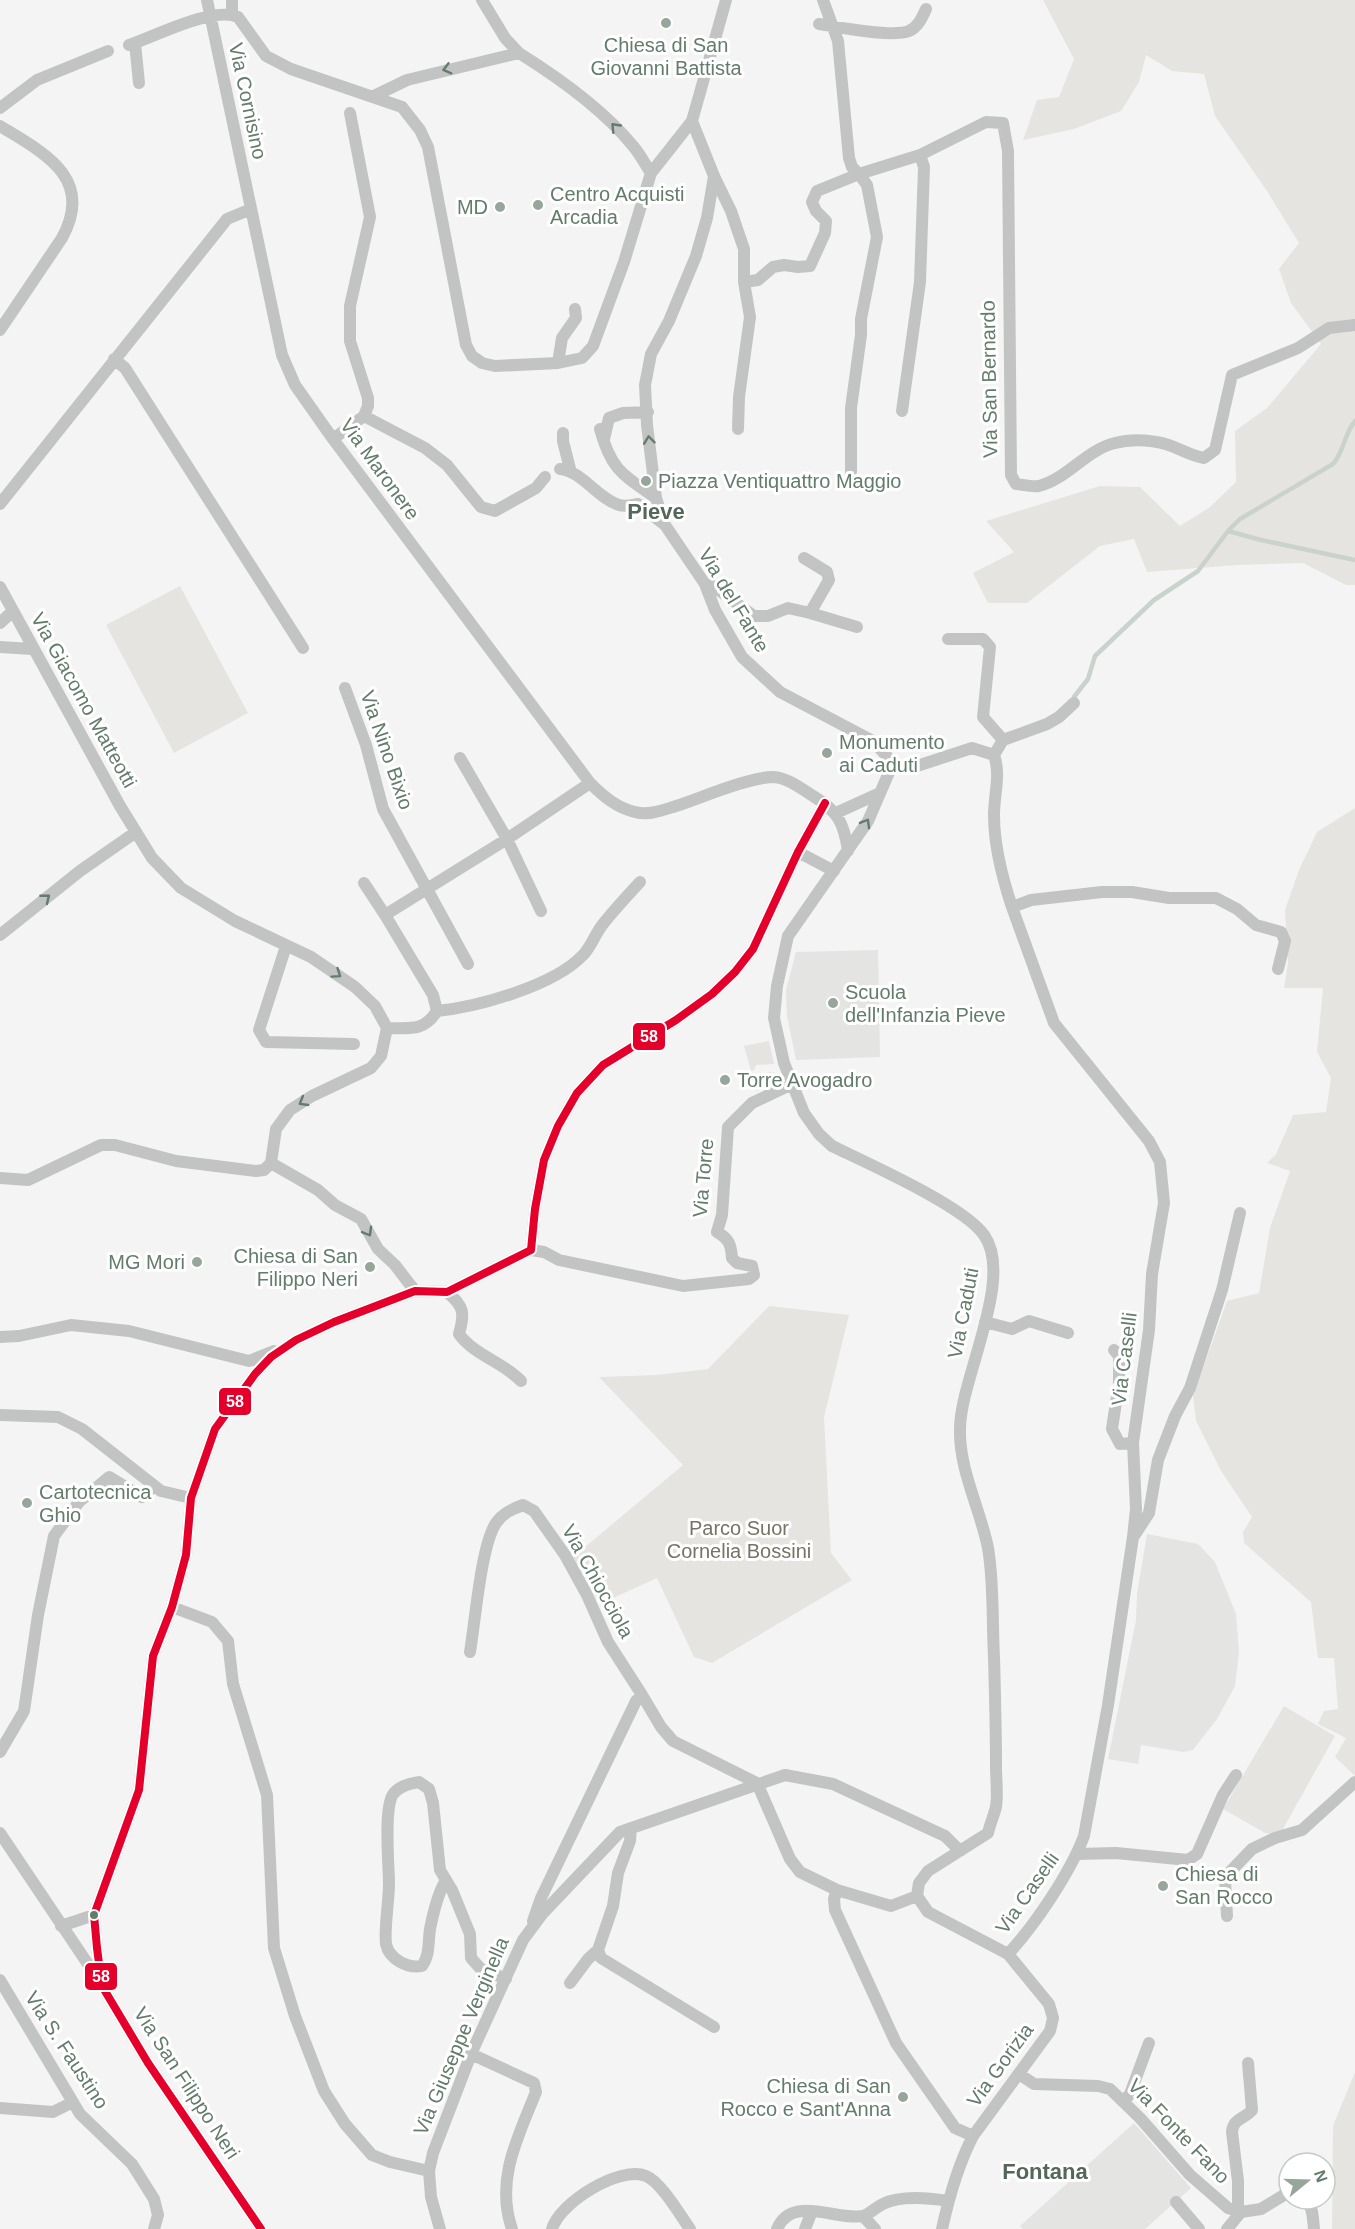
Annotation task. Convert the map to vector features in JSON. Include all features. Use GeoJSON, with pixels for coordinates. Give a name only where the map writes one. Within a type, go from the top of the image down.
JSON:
{"type":"FeatureCollection","features":[{"type":"Feature","properties":{"kind":"street","name":"Via Cornisino"},"geometry":{"type":"LineString","coordinates":[[207,0],[251,209]]}},
{"type":"Feature","properties":{"kind":"street"},"geometry":{"type":"LineString","coordinates":[[232,0],[232,15]]}},
{"type":"Feature","properties":{"kind":"street"},"geometry":{"type":"LineString","coordinates":[[482,0],[505,38],[519,53],[540,66],[601,113],[633,146],[651,173]]}},
{"type":"Feature","properties":{"kind":"street"},"geometry":{"type":"LineString","coordinates":[[139,83],[132,44],[211,15],[232,15],[238,17],[267,56],[291,69],[402,107],[420,130],[428,147],[465,345],[472,356],[482,363],[495,366],[558,363],[582,358],[593,346],[624,262],[651,173],[692,121],[726,0]]}},
{"type":"Feature","properties":{"kind":"street"},"geometry":{"type":"LineString","coordinates":[[823,0],[825,25],[838,40],[849,158],[852,167],[867,185],[877,237],[861,319],[851,408],[851,472]]}},
{"type":"Feature","properties":{"kind":"street"},"geometry":{"type":"LineString","coordinates":[[825,25],[894,34],[909,31],[920,22],[926,9]]}},
{"type":"Feature","properties":{"kind":"street"},"geometry":{"type":"LineString","coordinates":[[0,108],[37,80],[108,51]]}},
{"type":"Feature","properties":{"kind":"street"},"geometry":{"type":"LineString","coordinates":[[374,96],[407,80],[519,53]]}},
{"type":"Feature","properties":{"kind":"street"},"geometry":{"type":"LineString","coordinates":[[333,439],[364,416],[368,406],[368,398],[350,340],[350,306],[370,217],[350,113]]}},
{"type":"Feature","properties":{"kind":"street"},"geometry":{"type":"LineString","coordinates":[[692,121],[731,211],[744,249],[744,282],[750,317],[739,397],[738,429]]}},
{"type":"Feature","properties":{"kind":"street","name":"Via San Bernardo"},"geometry":{"type":"LineString","coordinates":[[744,282],[758,280],[773,267],[810,266],[825,233],[826,220],[816,211],[812,202],[817,191],[859,174],[920,155],[986,122],[1003,123],[1008,151],[1011,475],[1016,484],[1040,486],[1060,476],[1084,458],[1115,443],[1151,441],[1173,446],[1193,457],[1204,458],[1215,450],[1232,375],[1298,348],[1329,328],[1355,325]]}},
{"type":"Feature","properties":{"kind":"street"},"geometry":{"type":"LineString","coordinates":[[0,126],[54,162],[69,181],[73,204],[70,222],[62,238],[0,330]]}},
{"type":"Feature","properties":{"kind":"street"},"geometry":{"type":"LineString","coordinates":[[902,411],[920,282],[924,167],[920,155]]}},
{"type":"Feature","properties":{"kind":"street","name":"Via del Fante"},"geometry":{"type":"LineString","coordinates":[[714,176],[707,218],[696,256],[669,321],[651,354],[645,385],[647,425],[656,498],[665,525],[705,584],[715,610],[742,657],[780,692],[873,741],[893,763]]}},
{"type":"Feature","properties":{"kind":"street"},"geometry":{"type":"LineString","coordinates":[[0,504],[227,219],[251,209]]}},
{"type":"Feature","properties":{"kind":"street","name":"Via Maronere"},"geometry":{"type":"LineString","coordinates":[[251,209],[282,355],[295,385],[590,783],[607,800],[636,813],[657,812],[747,783],[774,777],[792,782],[825,803],[836,813],[845,832],[848,851]]}},
{"type":"Feature","properties":{"kind":"street"},"geometry":{"type":"LineString","coordinates":[[558,363],[562,338],[576,318],[575,309]]}},
{"type":"Feature","properties":{"kind":"street"},"geometry":{"type":"LineString","coordinates":[[114,359],[125,368],[303,648]]}},
{"type":"Feature","properties":{"kind":"street"},"geometry":{"type":"LineString","coordinates":[[604,444],[609,418],[623,413],[648,412]]}},
{"type":"Feature","properties":{"kind":"street"},"geometry":{"type":"LineString","coordinates":[[364,416],[425,448],[447,465],[481,507],[495,511],[536,488],[545,477]]}},
{"type":"Feature","properties":{"kind":"street"},"geometry":{"type":"LineString","coordinates":[[600,429],[604,444],[622,475],[656,498]]}},
{"type":"Feature","properties":{"kind":"street"},"geometry":{"type":"LineString","coordinates":[[563,433],[565,469],[621,506],[638,504],[665,525]]}},
{"type":"Feature","properties":{"kind":"street"},"geometry":{"type":"LineString","coordinates":[[804,558],[826,572],[829,579],[810,613]]}},
{"type":"Feature","properties":{"kind":"street"},"geometry":{"type":"LineString","coordinates":[[705,584],[713,586],[754,616],[768,616],[788,608],[857,627]]}},
{"type":"Feature","properties":{"kind":"street","name":"Via Giacomo Matteotti"},"geometry":{"type":"LineString","coordinates":[[0,587],[32,649],[152,858],[181,888],[235,921],[311,957],[355,987],[375,1006],[387,1028]]}},
{"type":"Feature","properties":{"kind":"street"},"geometry":{"type":"LineString","coordinates":[[0,623],[13,610]]}},
{"type":"Feature","properties":{"kind":"street"},"geometry":{"type":"LineString","coordinates":[[948,639],[983,639],[990,647],[983,717],[1003,740]]}},
{"type":"Feature","properties":{"kind":"street"},"geometry":{"type":"LineString","coordinates":[[0,647],[32,649]]}},
{"type":"Feature","properties":{"kind":"street","name":"Via Nino Bixio"},"geometry":{"type":"LineString","coordinates":[[345,688],[366,745],[383,809],[468,964]]}},
{"type":"Feature","properties":{"kind":"street"},"geometry":{"type":"LineString","coordinates":[[848,851],[868,821],[893,763],[914,766],[972,748],[994,755],[1003,740],[1047,724],[1059,717],[1074,702]]}},
{"type":"Feature","properties":{"kind":"street","name":"Via Caselli"},"geometry":{"type":"LineString","coordinates":[[994,755],[998,766],[994,815],[999,870],[1054,1023],[1149,1141],[1160,1162],[1164,1203],[1152,1274],[1149,1330],[1133,1443],[1136,1509],[1133,1536],[1099,1759],[1084,1836],[1078,1854],[1026,1935],[1008,1954]]}},
{"type":"Feature","properties":{"kind":"street"},"geometry":{"type":"LineString","coordinates":[[460,758],[507,839],[541,911]]}},
{"type":"Feature","properties":{"kind":"street"},"geometry":{"type":"LineString","coordinates":[[385,915],[507,839],[590,783]]}},
{"type":"Feature","properties":{"kind":"street"},"geometry":{"type":"LineString","coordinates":[[836,813],[880,793]]}},
{"type":"Feature","properties":{"kind":"street"},"geometry":{"type":"LineString","coordinates":[[521,1381],[510,1369],[465,1342],[459,1334],[464,1318],[460,1303],[447,1292],[531,1250],[535,1209],[544,1160],[558,1126],[577,1093],[603,1065],[676,1020],[712,994],[735,972],[753,949],[798,852],[825,803]]}},
{"type":"Feature","properties":{"kind":"street"},"geometry":{"type":"LineString","coordinates":[[0,935],[80,871],[136,832]]}},
{"type":"Feature","properties":{"kind":"street","name":"Via Caduti"},"geometry":{"type":"LineString","coordinates":[[848,851],[788,936],[780,968],[774,1018],[784,1063],[804,1113],[819,1134],[832,1146],[929,1196],[966,1218],[985,1236],[992,1258],[994,1278],[985,1322],[964,1397],[960,1430],[966,1473],[981,1518],[988,1551],[996,1716],[996,1806],[988,1833],[960,1851]]}},
{"type":"Feature","properties":{"kind":"street"},"geometry":{"type":"LineString","coordinates":[[798,852],[834,871]]}},
{"type":"Feature","properties":{"kind":"street"},"geometry":{"type":"LineString","coordinates":[[437,1011],[461,1009],[492,1000],[536,984],[567,969],[583,955],[603,924],[640,882]]}},
{"type":"Feature","properties":{"kind":"street"},"geometry":{"type":"LineString","coordinates":[[0,1178],[28,1180],[101,1145],[115,1145],[176,1161],[256,1171],[264,1170],[271,1163],[276,1129],[290,1110],[312,1096],[371,1068],[381,1056],[387,1028],[420,1027],[430,1021],[437,1011],[433,995],[364,883]]}},
{"type":"Feature","properties":{"kind":"street"},"geometry":{"type":"LineString","coordinates":[[1012,907],[1031,900],[1102,892],[1132,892],[1169,898],[1216,898],[1237,909],[1256,926],[1281,932],[1285,942],[1278,969]]}},
{"type":"Feature","properties":{"kind":"street"},"geometry":{"type":"LineString","coordinates":[[286,946],[259,1030],[266,1042],[354,1044]]}},
{"type":"Feature","properties":{"kind":"street","name":"Via Torre"},"geometry":{"type":"LineString","coordinates":[[531,1250],[544,1252],[559,1260],[683,1286],[749,1280],[754,1275],[752,1266],[737,1263],[732,1258],[731,1245],[727,1238],[717,1232],[722,1215],[728,1127],[752,1103],[792,1084]]}},
{"type":"Feature","properties":{"kind":"street"},"geometry":{"type":"LineString","coordinates":[[271,1163],[318,1190],[335,1205],[361,1219],[378,1249],[415,1292]]}},
{"type":"Feature","properties":{"kind":"street"},"geometry":{"type":"LineString","coordinates":[[1133,1536],[1149,1513],[1158,1460],[1175,1416],[1190,1388],[1222,1290],[1240,1213]]}},
{"type":"Feature","properties":{"kind":"street","name":"Via San Filippo Neri"},"geometry":{"type":"LineString","coordinates":[[261,2229],[148,2063],[102,1986],[94,1915],[139,1790],[153,1656],[171,1607],[186,1555],[191,1498],[215,1429],[248,1383],[271,1357],[287,1346],[334,1322],[395,1298],[415,1292],[447,1292]]}},
{"type":"Feature","properties":{"kind":"street"},"geometry":{"type":"LineString","coordinates":[[985,1322],[1012,1329],[1029,1321],[1068,1333]]}},
{"type":"Feature","properties":{"kind":"street"},"geometry":{"type":"LineString","coordinates":[[0,1337],[19,1336],[71,1325],[129,1331],[249,1361],[287,1346]]}},
{"type":"Feature","properties":{"kind":"street"},"geometry":{"type":"LineString","coordinates":[[1114,1350],[1119,1356],[1119,1381]]}},
{"type":"Feature","properties":{"kind":"street"},"geometry":{"type":"LineString","coordinates":[[1116,1402],[1112,1430],[1120,1444],[1133,1443]]}},
{"type":"Feature","properties":{"kind":"street"},"geometry":{"type":"LineString","coordinates":[[0,1415],[58,1417],[82,1429],[161,1491],[191,1498]]}},
{"type":"Feature","properties":{"kind":"street"},"geometry":{"type":"LineString","coordinates":[[0,1752],[24,1711],[38,1615],[54,1536],[79,1502],[109,1477],[142,1497],[154,1486]]}},
{"type":"Feature","properties":{"kind":"street","name":"Via Chiocciola"},"geometry":{"type":"LineString","coordinates":[[471,1652],[487,1544],[496,1524],[509,1509],[523,1505],[534,1511],[564,1555],[587,1595],[608,1642],[660,1727],[673,1741],[757,1783]]}},
{"type":"Feature","properties":{"kind":"street"},"geometry":{"type":"LineString","coordinates":[[171,1607],[212,1622],[228,1641],[233,1684],[267,1795],[274,1948],[295,2016],[324,2091],[345,2124],[372,2155],[390,2162],[429,2171]]}},
{"type":"Feature","properties":{"kind":"street","name":"Via Giuseppe Verginella"},"geometry":{"type":"LineString","coordinates":[[530,1931],[541,1898],[636,1701],[642,1695]]}},
{"type":"Feature","properties":{"kind":"street","name":"Via Giuseppe Verginella"},"geometry":{"type":"LineString","coordinates":[[440,2229],[431,2198],[429,2171],[433,2152],[471,2054],[523,1940],[543,1913],[620,1832],[785,1775],[832,1784],[945,1836],[960,1851]]}},
{"type":"Feature","properties":{"kind":"street","name":"Via Caselli"},"geometry":{"type":"LineString","coordinates":[[1078,1854],[1116,1853],[1188,1860],[1197,1854],[1223,1795],[1236,1775]]}},
{"type":"Feature","properties":{"kind":"street"},"geometry":{"type":"LineString","coordinates":[[445,1882],[430,1928],[427,1959],[422,1966],[414,1968],[392,1956],[386,1945],[389,1885],[388,1813],[393,1794],[406,1784],[419,1782],[429,1789],[433,1803],[437,1857],[445,1882],[452,1890],[470,1934],[471,1958],[480,1968],[506,1979]]}},
{"type":"Feature","properties":{"kind":"street"},"geometry":{"type":"LineString","coordinates":[[1227,1916],[1225,1880],[1228,1874],[1252,1850],[1275,1838],[1302,1830],[1355,1782]]}},
{"type":"Feature","properties":{"kind":"street"},"geometry":{"type":"LineString","coordinates":[[757,1783],[790,1859],[800,1872],[837,1890],[891,1906],[917,1896],[919,1883],[928,1871],[960,1851]]}},
{"type":"Feature","properties":{"kind":"street"},"geometry":{"type":"LineString","coordinates":[[570,1983],[588,1959],[598,1950],[613,1906],[618,1873],[630,1841],[631,1828]]}},
{"type":"Feature","properties":{"kind":"street"},"geometry":{"type":"LineString","coordinates":[[0,1833],[102,1986]]}},
{"type":"Feature","properties":{"kind":"street"},"geometry":{"type":"LineString","coordinates":[[837,1890],[834,1910],[896,2043],[955,2128],[973,2136]]}},
{"type":"Feature","properties":{"kind":"street","name":"Via Gorizia"},"geometry":{"type":"LineString","coordinates":[[917,1896],[928,1912],[1008,1954],[1049,2004],[1053,2018],[1050,2031],[973,2136],[964,2152],[948,2200],[942,2229]]}},
{"type":"Feature","properties":{"kind":"street"},"geometry":{"type":"LineString","coordinates":[[61,1926],[94,1915]]}},
{"type":"Feature","properties":{"kind":"street"},"geometry":{"type":"LineString","coordinates":[[598,1950],[602,1958],[714,2027]]}},
{"type":"Feature","properties":{"kind":"street","name":"Via S. Faustino"},"geometry":{"type":"LineString","coordinates":[[0,1980],[80,2114],[132,2164],[154,2199],[158,2215],[154,2229]]}},
{"type":"Feature","properties":{"kind":"street"},"geometry":{"type":"LineString","coordinates":[[1124,2101],[1130,2094],[1149,2043]]}},
{"type":"Feature","properties":{"kind":"street"},"geometry":{"type":"LineString","coordinates":[[471,2054],[534,2083],[536,2092],[509,2162],[505,2185],[507,2213],[512,2229]]}},
{"type":"Feature","properties":{"kind":"street","name":"Via Fonte Fano"},"geometry":{"type":"LineString","coordinates":[[1019,2074],[1034,2084],[1098,2086],[1110,2089],[1124,2101],[1190,2175],[1228,2208],[1240,2212],[1232,2132],[1236,2120],[1252,2110],[1248,2063]]}},
{"type":"Feature","properties":{"kind":"street"},"geometry":{"type":"LineString","coordinates":[[0,2108],[53,2112],[72,2102]]}},
{"type":"Feature","properties":{"kind":"street"},"geometry":{"type":"LineString","coordinates":[[552,2229],[554,2222],[570,2204],[593,2187],[633,2174],[647,2176],[660,2188],[690,2229]]}},
{"type":"Feature","properties":{"kind":"street"},"geometry":{"type":"LineString","coordinates":[[1227,2229],[1240,2212],[1261,2209],[1277,2199]]}},
{"type":"Feature","properties":{"kind":"street"},"geometry":{"type":"LineString","coordinates":[[777,2229],[784,2216],[793,2213],[812,2211],[863,2216],[892,2200],[948,2200]]}},
{"type":"Feature","properties":{"kind":"street"},"geometry":{"type":"LineString","coordinates":[[1176,2202],[1200,2229]]}},
{"type":"Feature","properties":{"kind":"street"},"geometry":{"type":"LineString","coordinates":[[805,2229],[812,2211]]}},
{"type":"Feature","properties":{"kind":"street"},"geometry":{"type":"LineString","coordinates":[[1311,2211],[1314,2229]]}},
{"type":"Feature","properties":{"kind":"street"},"geometry":{"type":"LineString","coordinates":[[863,2216],[874,2229]]}},
{"type":"Feature","properties":{"kind":"shaded area","name":"Scuola dell'Infanzia Pieve"},"geometry":{"type":"Polygon","coordinates":[[[878,950],[880,1057],[796,1060],[787,1016],[786,990],[796,952],[878,950]]]}},
{"type":"Feature","properties":{"kind":"shaded area"},"geometry":{"type":"Polygon","coordinates":[[[1147,1534],[1198,1544],[1215,1562],[1236,1614],[1239,1652],[1235,1686],[1217,1719],[1193,1750],[1183,1752],[1141,1745],[1138,1764],[1108,1759],[1136,1620],[1137,1594],[1147,1534]]]}},
{"type":"Feature","properties":{"kind":"shaded area"},"geometry":{"type":"Polygon","coordinates":[[[1134,2123],[1191,2188],[1145,2229],[1023,2229],[1020,2226],[1134,2123]]]}},
{"type":"Feature","properties":{"kind":"green space"},"geometry":{"type":"Polygon","coordinates":[[[1043,0],[1355,0],[1355,585],[1346,585],[1303,563],[1237,565],[1147,572],[1134,539],[1100,546],[1027,603],[988,603],[973,573],[1014,552],[986,521],[1100,486],[1140,487],[1180,526],[1210,507],[1236,482],[1235,431],[1267,408],[1321,344],[1291,303],[1279,269],[1299,243],[1267,191],[1215,116],[1204,74],[1172,71],[1146,55],[1139,82],[1121,111],[1074,129],[1023,140],[1037,100],[1059,97],[1074,59],[1043,0]]]}},
{"type":"Feature","properties":{"kind":"green space"},"geometry":{"type":"Polygon","coordinates":[[[180,586],[248,713],[174,753],[106,625],[180,586]]]}},
{"type":"Feature","properties":{"kind":"green space"},"geometry":{"type":"Polygon","coordinates":[[[1355,808],[1355,1776],[1335,1757],[1346,1738],[1318,1724],[1324,1711],[1338,1709],[1334,1658],[1318,1658],[1311,1602],[1244,1543],[1243,1532],[1252,1517],[1221,1471],[1196,1421],[1193,1396],[1227,1301],[1259,1293],[1270,1228],[1290,1171],[1267,1163],[1276,1154],[1293,1115],[1326,1112],[1331,1078],[1317,1052],[1323,988],[1284,988],[1288,963],[1285,910],[1299,870],[1317,832],[1355,808]]]}},
{"type":"Feature","properties":{"kind":"green space"},"geometry":{"type":"Polygon","coordinates":[[[769,1041],[774,1064],[756,1065],[751,1071],[744,1046],[769,1041]]]}},
{"type":"Feature","properties":{"kind":"green space"},"geometry":{"type":"Polygon","coordinates":[[[769,1072],[776,1073],[779,1083],[757,1091],[753,1076],[760,1078],[767,1076],[769,1072]]]}},
{"type":"Feature","properties":{"kind":"green space","name":"Parco Suor Cornelia Bossini"},"geometry":{"type":"Polygon","coordinates":[[[769,1306],[849,1315],[824,1417],[831,1553],[852,1580],[712,1663],[694,1657],[657,1578],[600,1604],[573,1557],[683,1465],[599,1377],[656,1375],[708,1369],[769,1306]]]}},
{"type":"Feature","properties":{"kind":"green space"},"geometry":{"type":"Polygon","coordinates":[[[1284,1706],[1335,1736],[1283,1829],[1274,1834],[1265,1833],[1223,1809],[1284,1706]]]}},
{"type":"Feature","properties":{"kind":"green space"},"geometry":{"type":"Polygon","coordinates":[[[1355,2072],[1355,2229],[1332,2229],[1332,2211],[1337,2211],[1337,2151],[1333,2151],[1333,2126],[1355,2072]]]}},
{"type":"Feature","properties":{"kind":"waterway"},"geometry":{"type":"LineString","coordinates":[[1074,697],[1088,679],[1095,656],[1154,600],[1198,571],[1240,519],[1333,464],[1355,421]]}},
{"type":"Feature","properties":{"kind":"waterway"},"geometry":{"type":"LineString","coordinates":[[1228,531],[1355,560]]}},
{"type":"Feature","properties":{"kind":"tunnel"},"geometry":{"type":"LineString","coordinates":[[1116,1402],[1119,1381]]}},
{"type":"Feature","properties":{"kind":"transit line","name":"58"},"geometry":{"type":"LineString","coordinates":[[261,2229],[148,2063],[102,1986],[94,1915],[139,1790],[153,1656],[172,1607],[186,1555],[191,1498],[215,1429],[255,1374],[271,1357],[296,1340],[334,1322],[415,1291],[447,1292],[531,1250],[535,1209],[544,1160],[558,1126],[577,1093],[603,1065],[676,1020],[712,994],[735,972],[753,949],[798,852],[825,803]]}},
{"type":"Feature","properties":{"kind":"place","name":"Chiesa di San Giovanni Battista"},"geometry":{"type":"Point","coordinates":[666,23]}},
{"type":"Feature","properties":{"kind":"place","name":"Centro Acquisti Arcadia"},"geometry":{"type":"Point","coordinates":[538,205]}},
{"type":"Feature","properties":{"kind":"place","name":"MD"},"geometry":{"type":"Point","coordinates":[500,207]}},
{"type":"Feature","properties":{"kind":"place","name":"Piazza Ventiquattro Maggio"},"geometry":{"type":"Point","coordinates":[646,481]}},
{"type":"Feature","properties":{"kind":"place","name":"Monumento ai Caduti"},"geometry":{"type":"Point","coordinates":[827,753]}},
{"type":"Feature","properties":{"kind":"place","name":"Scuola dell'Infanzia Pieve"},"geometry":{"type":"Point","coordinates":[833,1003]}},
{"type":"Feature","properties":{"kind":"place","name":"Torre Avogadro"},"geometry":{"type":"Point","coordinates":[725,1080]}},
{"type":"Feature","properties":{"kind":"place","name":"MG Mori"},"geometry":{"type":"Point","coordinates":[197,1262]}},
{"type":"Feature","properties":{"kind":"place","name":"Chiesa di San Filippo Neri"},"geometry":{"type":"Point","coordinates":[370,1267]}},
{"type":"Feature","properties":{"kind":"place","name":"Cartotecnica Ghio"},"geometry":{"type":"Point","coordinates":[27,1503]}},
{"type":"Feature","properties":{"kind":"place","name":"Chiesa di San Rocco"},"geometry":{"type":"Point","coordinates":[1163,1886]}},
{"type":"Feature","properties":{"kind":"place","name":"Chiesa di San Rocco e Sant'Anna"},"geometry":{"type":"Point","coordinates":[903,2097]}},
{"type":"Feature","properties":{"kind":"district","name":"Pieve"},"geometry":{"type":"Point","coordinates":[656,511]}},
{"type":"Feature","properties":{"kind":"district","name":"Fontana"},"geometry":{"type":"Point","coordinates":[1045,2171]}}]}
